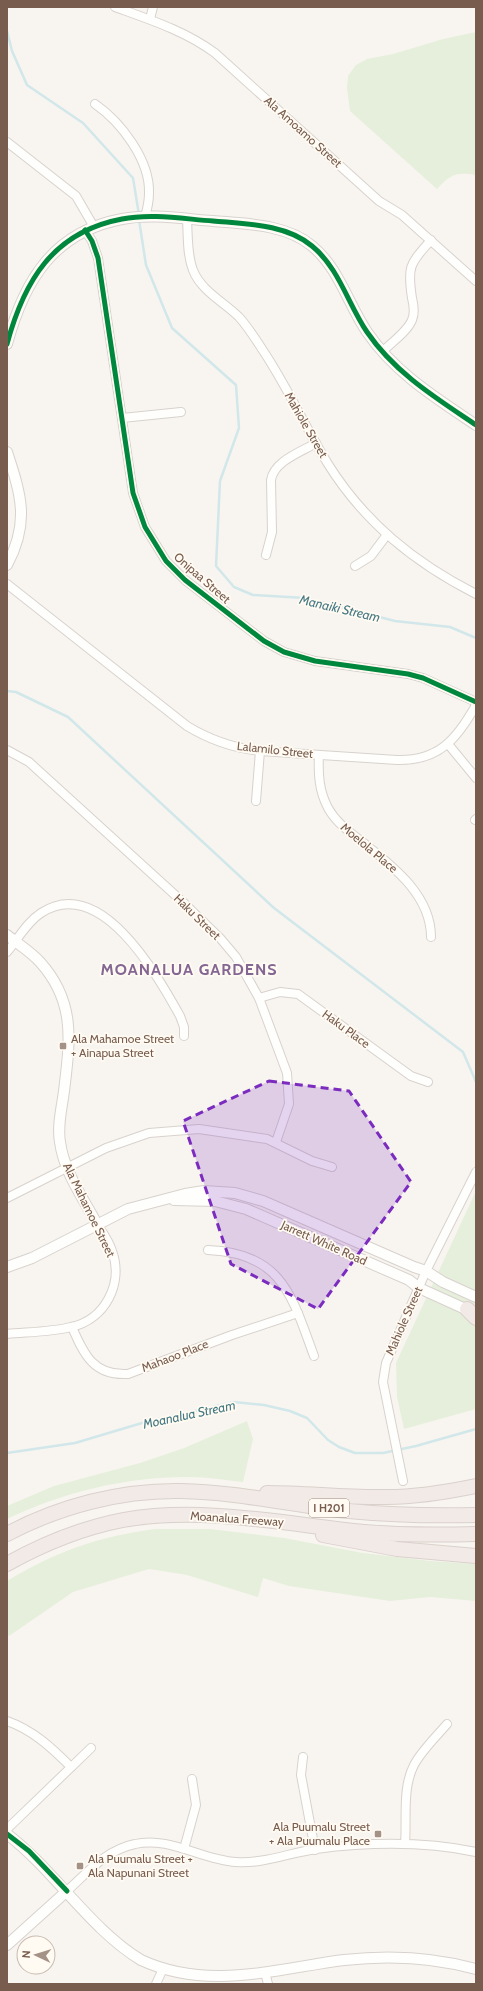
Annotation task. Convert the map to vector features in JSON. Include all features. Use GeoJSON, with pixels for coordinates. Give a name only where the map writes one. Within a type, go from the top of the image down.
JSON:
{"type":"FeatureCollection","features":[{"type":"Feature","properties":{"kind":"highway"},"geometry":{"type":"LineString","coordinates":[[422,1495],[476,1486]]}},
{"type":"Feature","properties":{"kind":"highway"},"geometry":{"type":"LineString","coordinates":[[182,1491],[288,1493],[354,1497],[476,1494]]}},
{"type":"Feature","properties":{"kind":"highway","name":"Moanalua Freeway"},"geometry":{"type":"LineString","coordinates":[[7,1534],[39,1519],[87,1503],[129,1495],[182,1491],[224,1494],[294,1504],[372,1512],[421,1515],[476,1515]]}},
{"type":"Feature","properties":{"kind":"highway","name":"Moanalua Freeway"},"geometry":{"type":"LineString","coordinates":[[7,1564],[54,1540],[108,1524],[165,1516],[209,1516],[392,1534],[476,1534]]}},
{"type":"Feature","properties":{"kind":"highway"},"geometry":{"type":"LineString","coordinates":[[209,1516],[397,1549],[476,1556]]}},
{"type":"Feature","properties":{"kind":"street","name":"Ala Amoamo Street"},"geometry":{"type":"LineString","coordinates":[[115,7],[184,33],[215,53],[379,201],[402,215],[476,280]]}},
{"type":"Feature","properties":{"kind":"street"},"geometry":{"type":"LineString","coordinates":[[150,19],[153,7]]}},
{"type":"Feature","properties":{"kind":"street"},"geometry":{"type":"LineString","coordinates":[[95,104],[122,128],[141,161],[149,192],[141,218]]}},
{"type":"Feature","properties":{"kind":"street","name":"Onipaa Street"},"geometry":{"type":"LineString","coordinates":[[7,142],[76,196],[89,228],[98,258],[133,492],[140,516],[158,550],[185,580],[255,635],[284,652],[315,662],[376,668],[416,676],[476,704]]}},
{"type":"Feature","properties":{"kind":"street"},"geometry":{"type":"LineString","coordinates":[[7,344],[20,304],[35,275],[56,251],[89,228],[123,218],[141,218],[224,222],[279,229],[296,235],[311,244],[328,262],[360,321],[382,352],[393,364],[417,384],[476,426]]}},
{"type":"Feature","properties":{"kind":"street","name":"Mahiole Street"},"geometry":{"type":"LineString","coordinates":[[186,219],[190,258],[197,278],[206,289],[246,326],[263,351],[316,443],[346,490],[386,536],[406,552],[476,594]]}},
{"type":"Feature","properties":{"kind":"street"},"geometry":{"type":"LineString","coordinates":[[382,352],[411,322],[414,307],[409,278],[410,269],[416,258],[431,240]]}},
{"type":"Feature","properties":{"kind":"street"},"geometry":{"type":"LineString","coordinates":[[122,418],[181,412]]}},
{"type":"Feature","properties":{"kind":"street"},"geometry":{"type":"LineString","coordinates":[[266,555],[272,532],[271,480],[273,472],[279,466],[316,443]]}},
{"type":"Feature","properties":{"kind":"street"},"geometry":{"type":"LineString","coordinates":[[7,452],[20,491],[21,509],[18,538],[7,565]]}},
{"type":"Feature","properties":{"kind":"street"},"geometry":{"type":"LineString","coordinates":[[355,566],[371,556],[386,536]]}},
{"type":"Feature","properties":{"kind":"street","name":"Lalamilo Street"},"geometry":{"type":"LineString","coordinates":[[7,584],[187,726],[206,737],[227,745],[260,751],[411,759],[434,753],[448,744],[459,733],[476,704]]}},
{"type":"Feature","properties":{"kind":"street"},"geometry":{"type":"LineString","coordinates":[[448,744],[476,778]]}},
{"type":"Feature","properties":{"kind":"street","name":"Haku Street"},"geometry":{"type":"LineString","coordinates":[[7,750],[29,762],[220,938],[236,957],[259,998],[287,1073],[289,1084],[289,1104],[276,1142]]}},
{"type":"Feature","properties":{"kind":"street"},"geometry":{"type":"LineString","coordinates":[[256,801],[260,751]]}},
{"type":"Feature","properties":{"kind":"street","name":"Moelola Place"},"geometry":{"type":"LineString","coordinates":[[319,755],[320,785],[328,808],[345,828],[383,858],[406,881],[427,912],[430,923],[431,937]]}},
{"type":"Feature","properties":{"kind":"street"},"geometry":{"type":"LineString","coordinates":[[7,952],[11,938],[31,921],[49,909],[62,905],[76,905],[96,912],[122,933],[141,954],[180,1016],[184,1027],[184,1036]]}},
{"type":"Feature","properties":{"kind":"street","name":"Ala Mahamoe Street"},"geometry":{"type":"LineString","coordinates":[[7,1334],[72,1327],[87,1321],[101,1310],[110,1296],[115,1282],[116,1265],[112,1251],[66,1167],[59,1135],[69,1044],[66,1011],[59,991],[50,975],[38,961],[11,938]]}},
{"type":"Feature","properties":{"kind":"street","name":"Haku Place"},"geometry":{"type":"LineString","coordinates":[[259,998],[280,992],[298,994],[411,1076],[428,1082]]}},
{"type":"Feature","properties":{"kind":"street"},"geometry":{"type":"LineString","coordinates":[[7,1198],[106,1148],[149,1133],[199,1129],[253,1136],[276,1142],[312,1161],[332,1166]]}},
{"type":"Feature","properties":{"kind":"street","name":"Mahiole Street"},"geometry":{"type":"LineString","coordinates":[[404,1481],[383,1382],[386,1363],[426,1271],[476,1172]]}},
{"type":"Feature","properties":{"kind":"street","name":"Jarrett White Road"},"geometry":{"type":"LineString","coordinates":[[7,1266],[32,1258],[128,1209],[185,1194],[204,1191],[236,1193],[254,1198],[426,1271],[453,1286],[476,1296]]}},
{"type":"Feature","properties":{"kind":"street","name":"Jarrett White Road"},"geometry":{"type":"LineString","coordinates":[[164,1200],[215,1201],[246,1209],[409,1280],[419,1288],[473,1313]]}},
{"type":"Feature","properties":{"kind":"street"},"geometry":{"type":"LineString","coordinates":[[208,1250],[243,1256],[268,1270],[288,1291],[314,1356]]}},
{"type":"Feature","properties":{"kind":"street","name":"Mahaoo Place"},"geometry":{"type":"LineString","coordinates":[[72,1327],[82,1350],[96,1366],[108,1372],[128,1374],[232,1335],[298,1313]]}},
{"type":"Feature","properties":{"kind":"street"},"geometry":{"type":"LineString","coordinates":[[7,1721],[41,1739],[71,1767]]}},
{"type":"Feature","properties":{"kind":"street"},"geometry":{"type":"LineString","coordinates":[[405,1844],[407,1789],[411,1773],[420,1756],[447,1724]]}},
{"type":"Feature","properties":{"kind":"street"},"geometry":{"type":"LineString","coordinates":[[7,1828],[91,1748]]}},
{"type":"Feature","properties":{"kind":"street"},"geometry":{"type":"LineString","coordinates":[[303,1757],[301,1775],[315,1850]]}},
{"type":"Feature","properties":{"kind":"street"},"geometry":{"type":"LineString","coordinates":[[184,1849],[196,1805],[192,1779]]}},
{"type":"Feature","properties":{"kind":"street"},"geometry":{"type":"LineString","coordinates":[[7,1834],[29,1852],[122,1947],[142,1961],[162,1971],[192,1979],[219,1981],[267,1980],[342,1961],[378,1957],[437,1961],[476,1969]]}},
{"type":"Feature","properties":{"kind":"street"},"geometry":{"type":"LineString","coordinates":[[7,1945],[96,1864],[109,1854],[137,1843],[152,1842],[184,1849],[220,1860],[237,1862],[260,1861],[315,1850],[359,1844],[405,1844],[453,1848],[476,1852]]}},
{"type":"Feature","properties":{"kind":"street"},"geometry":{"type":"LineString","coordinates":[[156,1984],[162,1971]]}},
{"type":"Feature","properties":{"kind":"highlighted area"},"geometry":{"type":"Polygon","coordinates":[[[269,1081],[349,1091],[411,1182],[318,1309],[231,1264],[183,1121],[269,1081]]]}},
{"type":"Feature","properties":{"kind":"green space"},"geometry":{"type":"Polygon","coordinates":[[[476,32],[476,175],[454,175],[446,180],[437,189],[350,111],[347,88],[348,76],[356,65],[367,59],[393,54],[443,39],[476,32]]]}},
{"type":"Feature","properties":{"kind":"green space"},"geometry":{"type":"Polygon","coordinates":[[[476,1191],[476,1409],[404,1429],[397,1397],[396,1363],[476,1191]]]}},
{"type":"Feature","properties":{"kind":"green space"},"geometry":{"type":"Polygon","coordinates":[[[247,1421],[253,1439],[243,1482],[188,1477],[118,1483],[50,1501],[7,1519],[7,1506],[54,1486],[140,1463],[184,1448],[247,1421]]]}},
{"type":"Feature","properties":{"kind":"green space"},"geometry":{"type":"Polygon","coordinates":[[[155,1529],[210,1529],[284,1538],[363,1553],[430,1561],[476,1564],[476,1601],[430,1597],[390,1601],[289,1586],[263,1578],[258,1597],[187,1575],[149,1569],[73,1592],[9,1636],[7,1634],[7,1581],[43,1561],[78,1547],[114,1536],[155,1529]]]}},
{"type":"Feature","properties":{"kind":"waterway","name":"Manaiki Stream"},"geometry":{"type":"LineString","coordinates":[[7,31],[12,51],[27,85],[83,123],[133,178],[139,215]]}},
{"type":"Feature","properties":{"kind":"waterway","name":"Manaiki Stream"},"geometry":{"type":"LineString","coordinates":[[139,220],[146,265],[172,328],[236,385],[239,428],[220,481],[216,566],[234,587],[253,595],[305,598],[395,621],[450,627],[476,638]]}},
{"type":"Feature","properties":{"kind":"waterway"},"geometry":{"type":"LineString","coordinates":[[7,691],[16,692],[68,717],[274,908],[463,1052],[476,1082]]}},
{"type":"Feature","properties":{"kind":"waterway","name":"Moanalua Stream"},"geometry":{"type":"LineString","coordinates":[[7,1453],[75,1443],[142,1423],[234,1402],[264,1405],[290,1411],[307,1418],[328,1440],[339,1447],[355,1453],[383,1453],[416,1446],[476,1429]]}},
{"type":"Feature","properties":{"kind":"cycle path"},"geometry":{"type":"LineString","coordinates":[[7,344],[22,300],[33,280],[45,263],[60,248],[77,235],[98,226],[122,219],[144,216],[265,226],[290,233],[312,246],[336,275],[360,321],[378,347],[417,384],[476,425]]}},
{"type":"Feature","properties":{"kind":"cycle path"},"geometry":{"type":"LineString","coordinates":[[85,230],[92,241],[98,258],[133,493],[145,527],[166,561],[185,580],[264,641],[284,652],[315,661],[408,674],[423,678],[476,702]]}},
{"type":"Feature","properties":{"kind":"cycle path"},"geometry":{"type":"LineString","coordinates":[[7,1834],[29,1851],[67,1891]]}},
{"type":"Feature","properties":{"kind":"place","name":"Ala Mahamoe Street + Ainapua Street"},"geometry":{"type":"Point","coordinates":[63,1046]}},
{"type":"Feature","properties":{"kind":"place","name":"Ala Puumalu Street + Ala Puumalu Place"},"geometry":{"type":"Point","coordinates":[378,1834]}},
{"type":"Feature","properties":{"kind":"place","name":"Ala Puumalu Street + Ala Napunani Street"},"geometry":{"type":"Point","coordinates":[80,1866]}},
{"type":"Feature","properties":{"kind":"district","name":"MOANALUA GARDENS"},"geometry":{"type":"Point","coordinates":[189,969]}}]}
